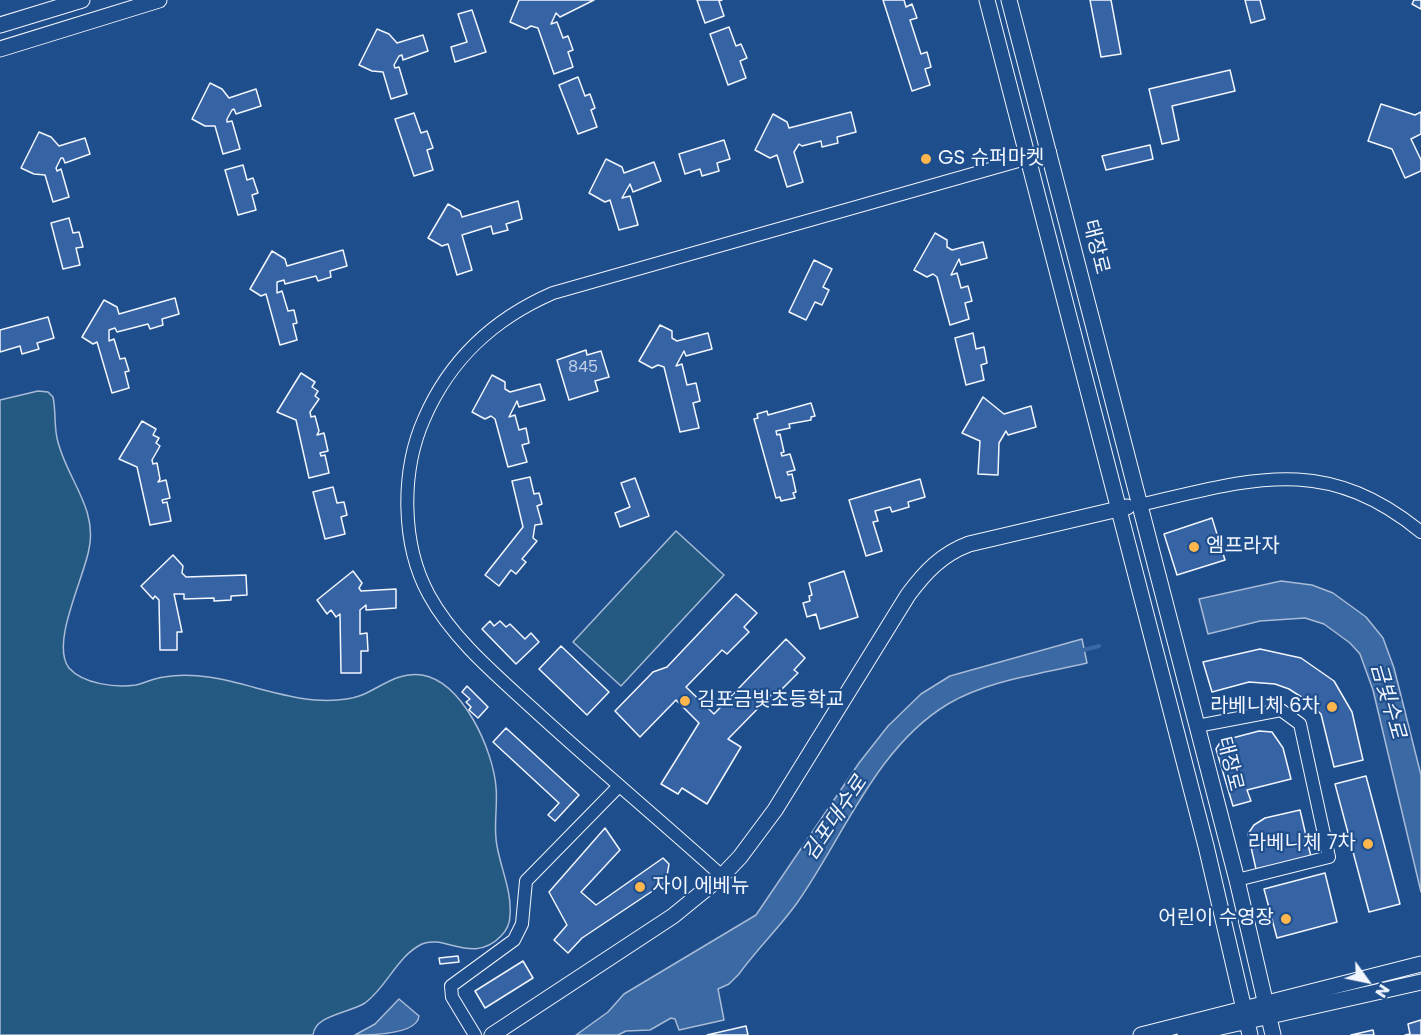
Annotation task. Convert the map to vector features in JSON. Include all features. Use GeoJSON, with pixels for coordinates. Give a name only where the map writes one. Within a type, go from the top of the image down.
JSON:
{"type":"FeatureCollection","features":[{"type":"Feature","properties":{"kind":"street"},"geometry":{"type":"LineString","coordinates":[[0,26],[82,0]]}},
{"type":"Feature","properties":{"kind":"street"},"geometry":{"type":"LineString","coordinates":[[0,49],[159,0]]}},
{"type":"Feature","properties":{"kind":"street"},"geometry":{"type":"LineString","coordinates":[[987,0],[1206,846],[1250,1035]]}},
{"type":"Feature","properties":{"kind":"street","name":"태장로"},"geometry":{"type":"LineString","coordinates":[[1009,0],[1237,880],[1273,1035]]}},
{"type":"Feature","properties":{"kind":"street"},"geometry":{"type":"LineString","coordinates":[[722,876],[618,787],[466,644],[444,619],[428,594],[410,539],[408,488],[412,459],[421,426],[442,383],[481,336],[519,308],[553,293],[1050,152]]}},
{"type":"Feature","properties":{"kind":"street"},"geometry":{"type":"LineString","coordinates":[[492,1035],[642,937],[722,876],[759,835],[908,595],[933,565],[948,554],[969,544],[1118,509],[1266,478],[1306,478],[1370,496],[1394,510],[1421,532]]}},
{"type":"Feature","properties":{"kind":"street"},"geometry":{"type":"LineString","coordinates":[[1197,726],[1281,710],[1300,724],[1329,857],[1237,880]]}},
{"type":"Feature","properties":{"kind":"street"},"geometry":{"type":"LineString","coordinates":[[475,1035],[452,997],[451,986],[514,940],[522,924],[526,882],[618,787]]}},
{"type":"Feature","properties":{"kind":"street"},"geometry":{"type":"LineString","coordinates":[[1267,1009],[1416,965]]}},
{"type":"Feature","properties":{"kind":"street"},"geometry":{"type":"LineString","coordinates":[[1141,1035],[1267,1009],[1419,983]]}},
{"type":"Feature","properties":{"kind":"street"},"geometry":{"type":"LineString","coordinates":[[1185,1035],[1245,1014]]}},
{"type":"Feature","properties":{"kind":"shaded area"},"geometry":{"type":"Polygon","coordinates":[[[38,391],[48,392],[53,397],[57,438],[85,506],[91,534],[86,561],[70,610],[63,643],[64,657],[69,668],[83,678],[100,684],[136,685],[164,677],[202,676],[296,697],[321,700],[356,697],[406,675],[422,675],[437,680],[463,704],[473,720],[482,737],[494,772],[496,839],[510,906],[509,924],[501,936],[491,944],[480,948],[470,949],[431,942],[422,944],[406,956],[380,989],[365,1003],[326,1019],[315,1028],[313,1035],[0,1035],[0,400],[38,391]]]}},
{"type":"Feature","properties":{"kind":"shaded area"},"geometry":{"type":"Polygon","coordinates":[[[676,531],[724,575],[621,686],[573,642],[676,531]]]}},
{"type":"Feature","properties":{"kind":"water","name":"금빛수로"},"geometry":{"type":"Polygon","coordinates":[[[1281,581],[1312,585],[1333,593],[1366,617],[1383,638],[1394,668],[1421,775],[1421,892],[1373,690],[1360,654],[1350,643],[1324,624],[1305,618],[1260,621],[1208,634],[1199,599],[1281,581]]]}},
{"type":"Feature","properties":{"kind":"water"},"geometry":{"type":"Polygon","coordinates":[[[1082,639],[1087,663],[998,683],[964,696],[948,704],[923,722],[900,744],[863,795],[797,903],[739,974],[729,984],[718,989],[724,1020],[679,1030],[675,1019],[671,1018],[650,1030],[626,1031],[618,1035],[576,1035],[608,1012],[624,994],[756,915],[859,763],[888,726],[921,694],[950,676],[1082,639]]]}},
{"type":"Feature","properties":{"kind":"water"},"geometry":{"type":"Polygon","coordinates":[[[399,999],[419,1016],[410,1027],[392,1033],[355,1035],[375,1024],[399,999]]]}},
{"type":"Feature","properties":{"kind":"building"},"geometry":{"type":"Polygon","coordinates":[[[519,0],[594,0],[560,17],[556,13],[551,24],[557,22],[563,38],[568,36],[573,50],[568,52],[573,67],[554,74],[538,28],[531,26],[526,29],[510,22],[519,0]]]}},
{"type":"Feature","properties":{"kind":"building"},"geometry":{"type":"Polygon","coordinates":[[[697,0],[722,0],[719,1],[724,16],[705,23],[697,0]]]}},
{"type":"Feature","properties":{"kind":"building"},"geometry":{"type":"Polygon","coordinates":[[[883,0],[904,0],[906,7],[912,4],[917,18],[910,20],[921,54],[927,52],[931,67],[925,69],[930,85],[912,91],[883,0]]]}},
{"type":"Feature","properties":{"kind":"building"},"geometry":{"type":"Polygon","coordinates":[[[1090,0],[1111,0],[1121,54],[1101,57],[1090,0]]]}},
{"type":"Feature","properties":{"kind":"building"},"geometry":{"type":"Polygon","coordinates":[[[1245,0],[1260,0],[1265,19],[1251,23],[1245,0]]]}},
{"type":"Feature","properties":{"kind":"building"},"geometry":{"type":"Polygon","coordinates":[[[1414,0],[1421,0],[1421,9],[1412,4],[1414,0]]]}},
{"type":"Feature","properties":{"kind":"building"},"geometry":{"type":"Polygon","coordinates":[[[472,10],[486,52],[455,62],[451,47],[467,42],[458,14],[472,10]]]}},
{"type":"Feature","properties":{"kind":"building"},"geometry":{"type":"Polygon","coordinates":[[[729,27],[736,46],[741,44],[747,58],[740,61],[746,78],[728,85],[710,34],[729,27]]]}},
{"type":"Feature","properties":{"kind":"building"},"geometry":{"type":"Polygon","coordinates":[[[377,29],[389,34],[397,43],[423,35],[428,51],[403,60],[402,55],[399,56],[394,65],[395,68],[399,67],[407,94],[391,99],[383,72],[372,71],[359,65],[377,29]]]}},
{"type":"Feature","properties":{"kind":"building"},"geometry":{"type":"Polygon","coordinates":[[[1230,70],[1235,91],[1172,106],[1179,140],[1162,144],[1149,89],[1230,70]]]}},
{"type":"Feature","properties":{"kind":"building"},"geometry":{"type":"Polygon","coordinates":[[[578,77],[585,96],[590,94],[595,108],[591,110],[597,127],[578,134],[559,85],[578,77]]]}},
{"type":"Feature","properties":{"kind":"building"},"geometry":{"type":"Polygon","coordinates":[[[210,83],[222,89],[229,98],[256,89],[261,106],[236,114],[234,109],[227,119],[227,122],[232,121],[240,149],[223,154],[215,126],[205,126],[192,119],[210,83]]]}},
{"type":"Feature","properties":{"kind":"building"},"geometry":{"type":"Polygon","coordinates":[[[1381,104],[1415,115],[1421,112],[1421,134],[1411,139],[1421,160],[1421,171],[1405,178],[1392,149],[1368,141],[1381,104]]]}},
{"type":"Feature","properties":{"kind":"building"},"geometry":{"type":"Polygon","coordinates":[[[851,112],[856,132],[837,137],[838,143],[822,147],[821,141],[802,146],[799,144],[794,152],[803,182],[787,187],[777,155],[770,158],[755,150],[773,114],[787,122],[789,128],[851,112]]]}},
{"type":"Feature","properties":{"kind":"building"},"geometry":{"type":"Polygon","coordinates":[[[414,113],[421,133],[427,131],[433,148],[427,150],[433,170],[414,176],[395,119],[414,113]]]}},
{"type":"Feature","properties":{"kind":"building"},"geometry":{"type":"Polygon","coordinates":[[[39,132],[51,137],[59,146],[85,138],[90,154],[65,163],[61,158],[56,168],[57,171],[61,169],[69,197],[53,202],[45,175],[34,174],[21,168],[39,132]]]}},
{"type":"Feature","properties":{"kind":"building"},"geometry":{"type":"Polygon","coordinates":[[[724,140],[730,159],[717,163],[719,171],[702,176],[700,169],[685,174],[679,154],[724,140]]]}},
{"type":"Feature","properties":{"kind":"building"},"geometry":{"type":"Polygon","coordinates":[[[1150,145],[1153,159],[1106,170],[1102,156],[1150,145]]]}},
{"type":"Feature","properties":{"kind":"building"},"geometry":{"type":"Polygon","coordinates":[[[606,159],[622,167],[624,173],[654,162],[661,181],[633,192],[630,184],[622,198],[630,196],[638,225],[619,230],[610,200],[605,202],[589,193],[606,159]]]}},
{"type":"Feature","properties":{"kind":"building"},"geometry":{"type":"Polygon","coordinates":[[[243,165],[247,180],[253,178],[258,193],[252,195],[256,210],[238,215],[225,170],[243,165]]]}},
{"type":"Feature","properties":{"kind":"building"},"geometry":{"type":"Polygon","coordinates":[[[518,201],[522,219],[506,224],[508,230],[493,234],[491,226],[462,235],[472,270],[457,275],[448,244],[442,246],[428,238],[448,204],[460,211],[462,217],[518,201]]]}},
{"type":"Feature","properties":{"kind":"building"},"geometry":{"type":"Polygon","coordinates":[[[69,218],[73,233],[79,232],[83,247],[76,248],[80,265],[63,269],[51,223],[69,218]]]}},
{"type":"Feature","properties":{"kind":"building"},"geometry":{"type":"Polygon","coordinates":[[[935,233],[947,240],[947,247],[952,250],[983,242],[987,258],[961,265],[959,259],[951,275],[957,273],[961,288],[968,286],[972,301],[965,303],[969,319],[950,325],[937,277],[933,274],[927,277],[914,270],[935,233]]]}},
{"type":"Feature","properties":{"kind":"building"},"geometry":{"type":"Polygon","coordinates":[[[343,250],[347,266],[330,271],[331,277],[318,281],[316,276],[285,284],[284,280],[277,282],[277,293],[282,291],[288,311],[294,310],[297,323],[293,324],[297,340],[280,345],[266,294],[261,296],[250,289],[272,251],[285,259],[287,266],[343,250]]]}},
{"type":"Feature","properties":{"kind":"building"},"geometry":{"type":"Polygon","coordinates":[[[814,260],[832,269],[823,287],[829,290],[822,305],[815,302],[806,320],[789,312],[814,260]]]}},
{"type":"Feature","properties":{"kind":"building"},"geometry":{"type":"Polygon","coordinates":[[[175,298],[179,314],[162,319],[163,325],[150,329],[148,324],[117,332],[115,328],[109,330],[109,341],[114,339],[120,359],[125,358],[129,371],[125,372],[129,388],[112,393],[97,342],[93,344],[82,337],[104,300],[117,307],[119,314],[175,298]]]}},
{"type":"Feature","properties":{"kind":"building"},"geometry":{"type":"Polygon","coordinates":[[[48,317],[54,338],[37,343],[39,349],[22,354],[20,346],[0,352],[0,330],[48,317]]]}},
{"type":"Feature","properties":{"kind":"building"},"geometry":{"type":"Polygon","coordinates":[[[660,325],[672,331],[672,338],[677,341],[708,333],[712,349],[686,356],[684,351],[676,366],[682,364],[687,385],[696,383],[700,401],[693,403],[699,428],[680,432],[664,367],[658,365],[652,368],[639,361],[660,325]]]}},
{"type":"Feature","properties":{"kind":"building"},"geometry":{"type":"Polygon","coordinates":[[[973,333],[976,349],[984,347],[987,363],[981,365],[984,380],[966,385],[955,338],[973,333]]]}},
{"type":"Feature","properties":{"kind":"building"},"geometry":{"type":"Polygon","coordinates":[[[586,350],[587,355],[601,351],[609,377],[595,381],[598,391],[569,400],[557,360],[586,350]]]}},
{"type":"Feature","properties":{"kind":"building"},"geometry":{"type":"Polygon","coordinates":[[[301,373],[315,382],[312,387],[318,391],[315,396],[319,399],[310,412],[311,417],[315,416],[319,431],[317,435],[324,433],[328,451],[320,453],[321,456],[325,455],[329,473],[309,478],[296,420],[277,412],[301,373]]]}},
{"type":"Feature","properties":{"kind":"building"},"geometry":{"type":"Polygon","coordinates":[[[492,375],[505,382],[505,389],[510,392],[540,384],[545,400],[519,407],[517,401],[509,417],[515,415],[519,430],[526,428],[529,443],[522,445],[527,462],[508,467],[495,419],[491,416],[485,419],[472,412],[492,375]]]}},
{"type":"Feature","properties":{"kind":"building"},"geometry":{"type":"Polygon","coordinates":[[[983,397],[1004,414],[1031,406],[1036,427],[1008,435],[1006,431],[999,443],[998,475],[978,474],[980,441],[962,433],[983,397]]]}},
{"type":"Feature","properties":{"kind":"building"},"geometry":{"type":"Polygon","coordinates":[[[811,403],[815,416],[811,417],[811,420],[789,424],[790,428],[776,431],[777,435],[780,434],[784,452],[781,453],[782,456],[790,454],[795,470],[787,472],[788,475],[792,474],[795,498],[781,501],[780,497],[776,498],[754,419],[758,418],[757,414],[767,411],[768,415],[811,403]]]}},
{"type":"Feature","properties":{"kind":"building"},"geometry":{"type":"Polygon","coordinates":[[[142,421],[156,429],[153,435],[159,438],[156,443],[160,446],[152,460],[153,464],[157,463],[160,479],[158,482],[166,480],[170,498],[162,500],[163,503],[167,502],[171,521],[150,525],[137,467],[119,459],[142,421]]]}},
{"type":"Feature","properties":{"kind":"building"},"geometry":{"type":"Polygon","coordinates":[[[530,477],[534,494],[539,493],[542,504],[537,506],[542,524],[535,525],[533,538],[537,541],[522,559],[526,562],[516,574],[511,570],[499,586],[485,575],[523,527],[512,481],[530,477]]]}},
{"type":"Feature","properties":{"kind":"building"},"geometry":{"type":"Polygon","coordinates":[[[635,478],[649,516],[620,527],[615,513],[630,507],[621,483],[635,478]]]}},
{"type":"Feature","properties":{"kind":"building"},"geometry":{"type":"Polygon","coordinates":[[[920,479],[925,497],[908,502],[909,507],[892,512],[890,507],[875,511],[878,521],[873,522],[882,551],[866,556],[849,500],[920,479]]]}},
{"type":"Feature","properties":{"kind":"building"},"geometry":{"type":"Polygon","coordinates":[[[333,487],[337,503],[344,502],[347,515],[341,517],[345,534],[325,539],[313,492],[333,487]]]}},
{"type":"Feature","properties":{"kind":"building","name":"엠프라자"},"geometry":{"type":"Polygon","coordinates":[[[1212,518],[1225,560],[1177,575],[1164,534],[1212,518]]]}},
{"type":"Feature","properties":{"kind":"building"},"geometry":{"type":"Polygon","coordinates":[[[173,555],[183,566],[182,573],[186,577],[246,575],[247,595],[231,596],[231,600],[214,601],[214,598],[184,599],[184,594],[174,594],[182,632],[177,632],[177,650],[160,650],[159,600],[155,596],[153,599],[141,586],[173,555]]]}},
{"type":"Feature","properties":{"kind":"building"},"geometry":{"type":"Polygon","coordinates":[[[353,571],[362,583],[359,588],[361,591],[396,589],[396,608],[366,610],[366,605],[360,610],[360,634],[367,633],[368,651],[361,651],[361,673],[341,673],[340,614],[336,617],[331,610],[327,614],[317,600],[353,571]]]}},
{"type":"Feature","properties":{"kind":"building"},"geometry":{"type":"Polygon","coordinates":[[[844,571],[858,617],[820,629],[816,614],[807,617],[803,603],[810,601],[809,596],[812,595],[809,583],[844,571]]]}},
{"type":"Feature","properties":{"kind":"building"},"geometry":{"type":"Polygon","coordinates":[[[736,594],[757,613],[744,627],[749,632],[727,654],[722,650],[686,687],[714,714],[786,639],[805,658],[794,670],[798,673],[777,694],[774,692],[728,739],[741,747],[707,804],[682,788],[678,794],[661,784],[699,723],[676,700],[640,737],[615,711],[653,672],[667,667],[736,594]]]}},
{"type":"Feature","properties":{"kind":"building"},"geometry":{"type":"Polygon","coordinates":[[[490,621],[494,626],[500,621],[506,627],[510,624],[525,639],[531,633],[539,642],[516,664],[482,629],[490,621]]]}},
{"type":"Feature","properties":{"kind":"building"},"geometry":{"type":"Polygon","coordinates":[[[561,646],[609,692],[587,715],[539,669],[561,646]]]}},
{"type":"Feature","properties":{"kind":"building","name":"라베니체 6차"},"geometry":{"type":"Polygon","coordinates":[[[1260,649],[1301,658],[1334,681],[1352,712],[1363,760],[1334,767],[1321,714],[1289,689],[1275,684],[1249,682],[1212,692],[1203,662],[1260,649]]]}},
{"type":"Feature","properties":{"kind":"building"},"geometry":{"type":"Polygon","coordinates":[[[467,686],[488,707],[478,718],[469,710],[471,707],[466,702],[470,699],[462,692],[467,686]]]}},
{"type":"Feature","properties":{"kind":"building"},"geometry":{"type":"Polygon","coordinates":[[[506,728],[579,795],[555,821],[548,815],[559,803],[493,742],[506,728]]]}},
{"type":"Feature","properties":{"kind":"building"},"geometry":{"type":"Polygon","coordinates":[[[1259,731],[1272,732],[1283,748],[1291,779],[1247,790],[1251,801],[1233,806],[1216,749],[1221,741],[1259,731]]]}},
{"type":"Feature","properties":{"kind":"building","name":"라베니체 7차"},"geometry":{"type":"Polygon","coordinates":[[[1366,776],[1400,904],[1369,912],[1335,784],[1366,776]]]}},
{"type":"Feature","properties":{"kind":"building"},"geometry":{"type":"Polygon","coordinates":[[[1300,810],[1311,857],[1256,869],[1248,834],[1254,825],[1265,818],[1300,810]]]}},
{"type":"Feature","properties":{"kind":"building","name":"자이 에베뉴"},"geometry":{"type":"Polygon","coordinates":[[[605,828],[620,850],[581,892],[596,905],[663,858],[669,864],[666,882],[582,938],[568,953],[554,940],[567,925],[549,892],[605,828]]]}},
{"type":"Feature","properties":{"kind":"building"},"geometry":{"type":"Polygon","coordinates":[[[1325,873],[1337,922],[1277,938],[1264,889],[1325,873]]]}},
{"type":"Feature","properties":{"kind":"building"},"geometry":{"type":"Polygon","coordinates":[[[458,956],[459,962],[440,964],[439,958],[458,956]]]}},
{"type":"Feature","properties":{"kind":"building"},"geometry":{"type":"Polygon","coordinates":[[[523,961],[533,978],[485,1008],[475,991],[523,961]]]}},
{"type":"Feature","properties":{"kind":"building"},"geometry":{"type":"Polygon","coordinates":[[[1421,1020],[1421,1035],[1405,1035],[1410,1034],[1408,1024],[1421,1020]]]}},
{"type":"Feature","properties":{"kind":"building"},"geometry":{"type":"Polygon","coordinates":[[[746,1026],[748,1035],[707,1035],[746,1026]]]}},
{"type":"Feature","properties":{"kind":"building"},"geometry":{"type":"Polygon","coordinates":[[[1373,1030],[1374,1035],[1351,1035],[1373,1030]]]}},
{"type":"Feature","properties":{"kind":"waterway","name":"김포대수로"},"geometry":{"type":"LineString","coordinates":[[1080,651],[1099,646]]}},
{"type":"Feature","properties":{"kind":"place","name":"GS 슈퍼마켓"},"geometry":{"type":"Point","coordinates":[926,159]}},
{"type":"Feature","properties":{"kind":"place","name":"엠프라자"},"geometry":{"type":"Point","coordinates":[1194,547]}},
{"type":"Feature","properties":{"kind":"place","name":"김포금빛초등학교"},"geometry":{"type":"Point","coordinates":[685,701]}},
{"type":"Feature","properties":{"kind":"place","name":"라베니체 6차"},"geometry":{"type":"Point","coordinates":[1332,707]}},
{"type":"Feature","properties":{"kind":"place","name":"라베니체 7차"},"geometry":{"type":"Point","coordinates":[1368,844]}},
{"type":"Feature","properties":{"kind":"place","name":"자이 에베뉴"},"geometry":{"type":"Point","coordinates":[640,887]}},
{"type":"Feature","properties":{"kind":"place","name":"어린이 수영장"},"geometry":{"type":"Point","coordinates":[1286,919]}}]}
